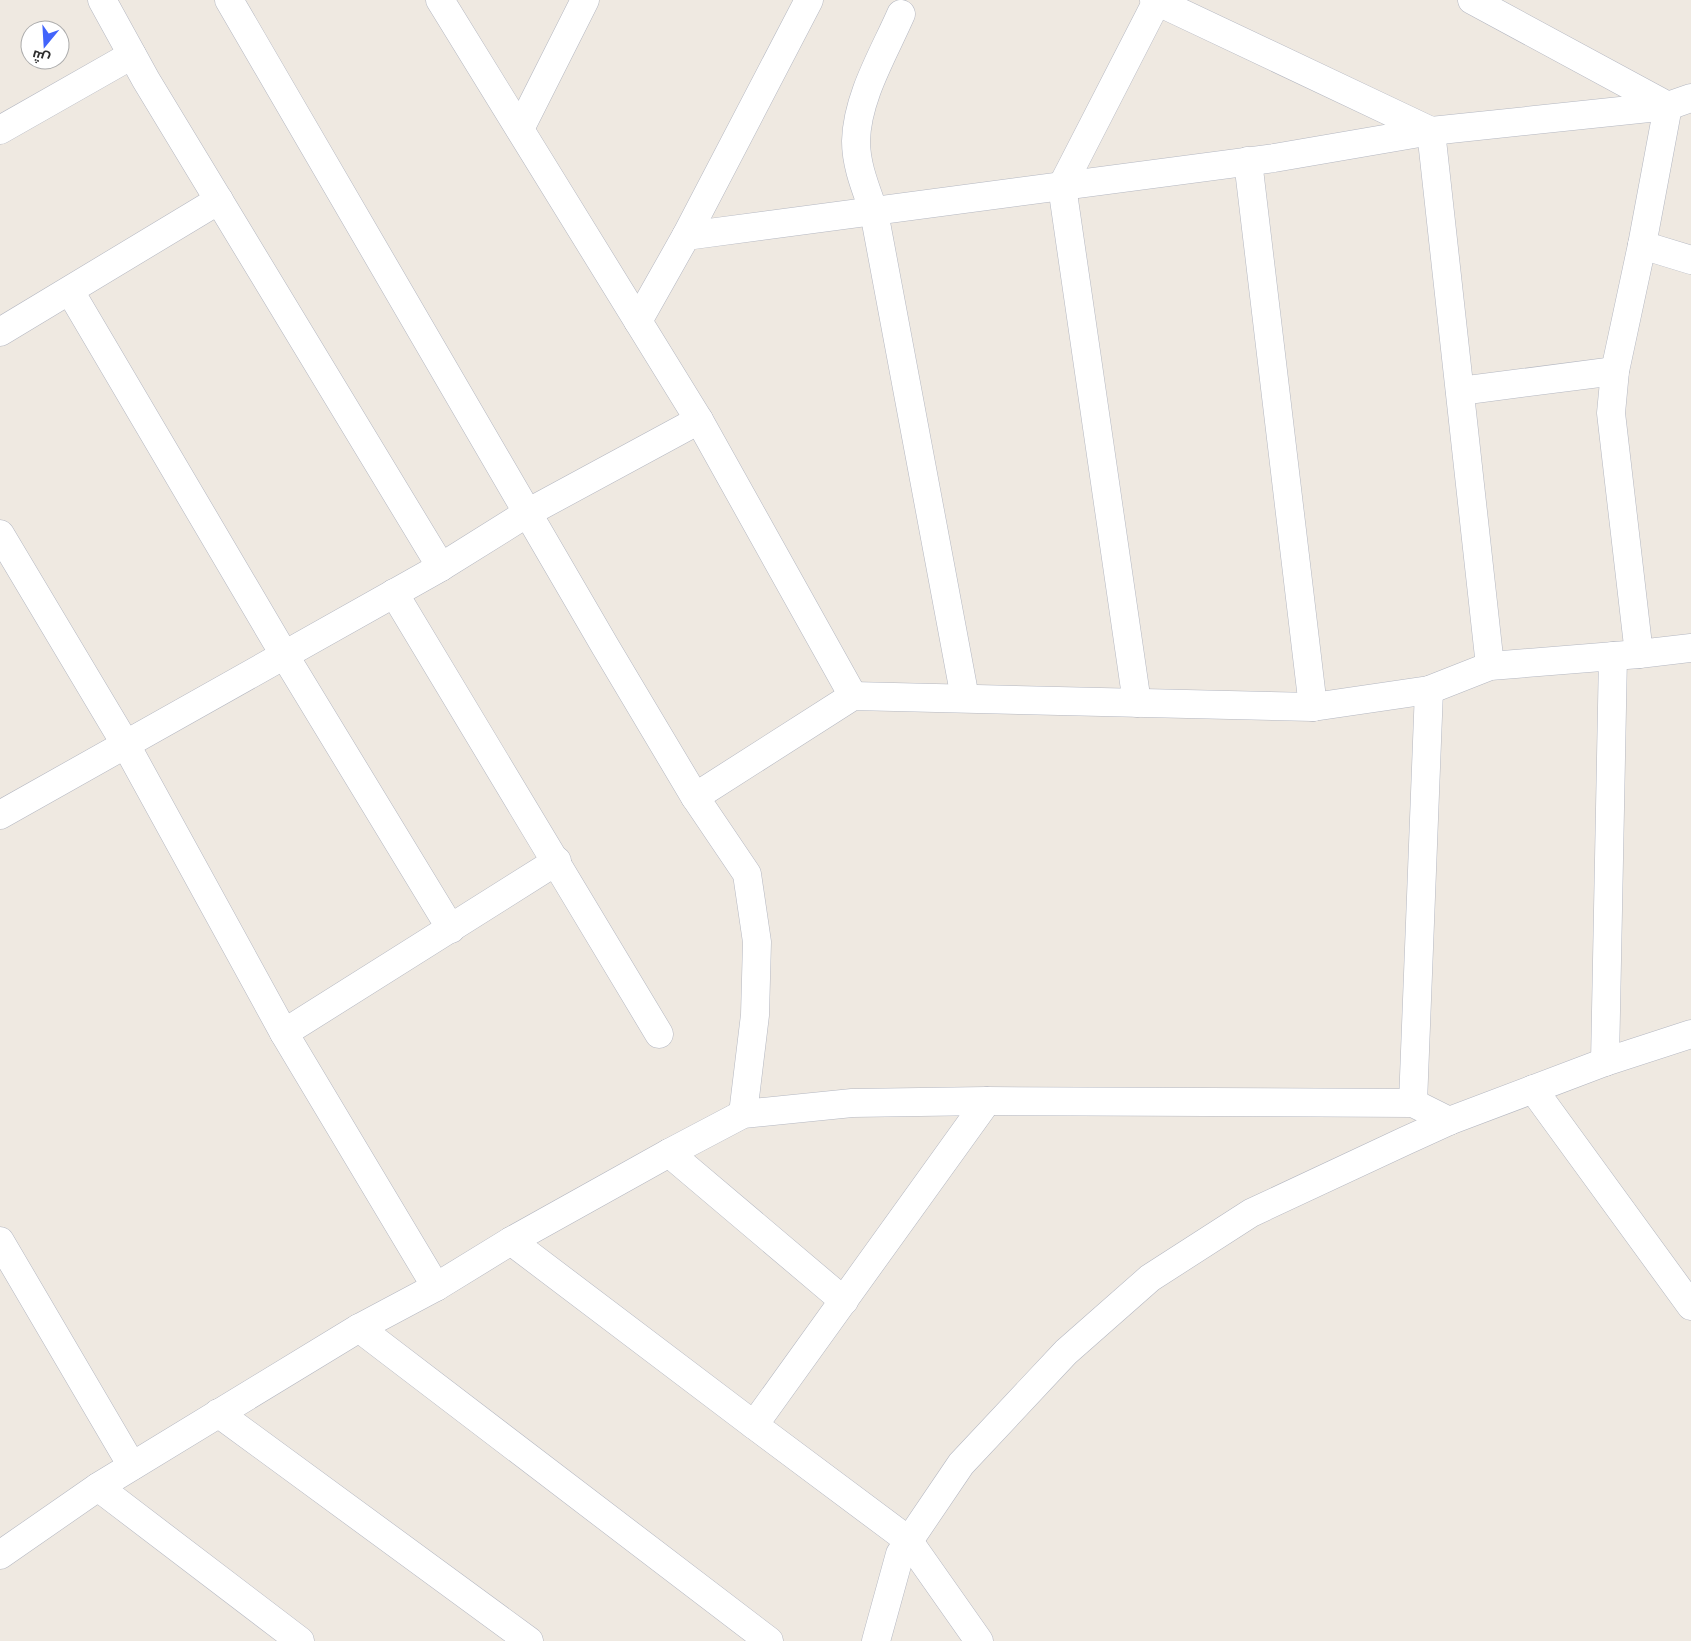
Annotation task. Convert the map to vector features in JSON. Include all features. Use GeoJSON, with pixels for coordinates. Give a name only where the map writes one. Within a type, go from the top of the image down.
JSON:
{"type":"FeatureCollection","features":[{"type":"Feature","properties":{"kind":"street"},"geometry":{"type":"LineString","coordinates":[[102,0],[132,55],[441,567]]}},
{"type":"Feature","properties":{"kind":"street"},"geometry":{"type":"LineString","coordinates":[[229,0],[529,512],[605,646],[695,796],[747,874],[757,942],[755,1015],[743,1114]]}},
{"type":"Feature","properties":{"kind":"street"},"geometry":{"type":"LineString","coordinates":[[440,0],[699,420],[853,696]]}},
{"type":"Feature","properties":{"kind":"street"},"geometry":{"type":"LineString","coordinates":[[520,129],[586,0]]}},
{"type":"Feature","properties":{"kind":"street"},"geometry":{"type":"LineString","coordinates":[[638,321],[686,236],[810,0]]}},
{"type":"Feature","properties":{"kind":"street"},"geometry":{"type":"LineString","coordinates":[[1472,0],[1679,102]]}},
{"type":"Feature","properties":{"kind":"street"},"geometry":{"type":"LineString","coordinates":[[1137,703],[1062,186],[1156,1],[1431,131]]}},
{"type":"Feature","properties":{"kind":"street"},"geometry":{"type":"LineString","coordinates":[[901,14],[866,96],[858,122],[856,143],[860,174],[874,212],[965,698]]}},
{"type":"Feature","properties":{"kind":"street"},"geometry":{"type":"LineString","coordinates":[[0,130],[132,55]]}},
{"type":"Feature","properties":{"kind":"street"},"geometry":{"type":"LineString","coordinates":[[686,236],[1248,161],[1431,131],[1679,102]]}},
{"type":"Feature","properties":{"kind":"street"},"geometry":{"type":"LineString","coordinates":[[1605,1062],[1626,655],[1611,413],[1615,371],[1642,245],[1679,102]]}},
{"type":"Feature","properties":{"kind":"street"},"geometry":{"type":"LineString","coordinates":[[1431,131],[1490,666]]}},
{"type":"Feature","properties":{"kind":"street"},"geometry":{"type":"LineString","coordinates":[[1248,161],[1313,707]]}},
{"type":"Feature","properties":{"kind":"street"},"geometry":{"type":"LineString","coordinates":[[0,332],[219,200]]}},
{"type":"Feature","properties":{"kind":"street"},"geometry":{"type":"LineString","coordinates":[[1642,245],[1691,260]]}},
{"type":"Feature","properties":{"kind":"street"},"geometry":{"type":"LineString","coordinates":[[70,291],[285,656],[451,929]]}},
{"type":"Feature","properties":{"kind":"street"},"geometry":{"type":"LineString","coordinates":[[1460,391],[1615,371]]}},
{"type":"Feature","properties":{"kind":"street"},"geometry":{"type":"LineString","coordinates":[[0,815],[394,594],[529,512],[699,420]]}},
{"type":"Feature","properties":{"kind":"street"},"geometry":{"type":"LineString","coordinates":[[0,534],[126,745],[284,1033],[436,1287]]}},
{"type":"Feature","properties":{"kind":"street"},"geometry":{"type":"LineString","coordinates":[[394,594],[557,861],[597,934],[659,1034]]}},
{"type":"Feature","properties":{"kind":"street"},"geometry":{"type":"LineString","coordinates":[[695,796],[853,696],[1313,707],[1429,690],[1490,666],[1691,648]]}},
{"type":"Feature","properties":{"kind":"street"},"geometry":{"type":"LineString","coordinates":[[1413,1103],[1429,690]]}},
{"type":"Feature","properties":{"kind":"street"},"geometry":{"type":"LineString","coordinates":[[284,1033],[557,861]]}},
{"type":"Feature","properties":{"kind":"street"},"geometry":{"type":"LineString","coordinates":[[876,1641],[900,1554],[961,1464],[1066,1352],[1150,1278],[1251,1213],[1449,1121],[1605,1062],[1691,1034]]}},
{"type":"Feature","properties":{"kind":"street"},"geometry":{"type":"LineString","coordinates":[[1533,1089],[1691,1306]]}},
{"type":"Feature","properties":{"kind":"street"},"geometry":{"type":"LineString","coordinates":[[754,1425],[987,1100]]}},
{"type":"Feature","properties":{"kind":"street"},"geometry":{"type":"LineString","coordinates":[[0,1555],[98,1487],[359,1328],[436,1287],[511,1242],[669,1153],[743,1114],[852,1103],[987,1100],[1413,1103],[1449,1121]]}},
{"type":"Feature","properties":{"kind":"street"},"geometry":{"type":"LineString","coordinates":[[669,1153],[844,1301]]}},
{"type":"Feature","properties":{"kind":"street"},"geometry":{"type":"LineString","coordinates":[[0,1241],[132,1466]]}},
{"type":"Feature","properties":{"kind":"street"},"geometry":{"type":"LineString","coordinates":[[511,1242],[908,1540],[979,1641]]}},
{"type":"Feature","properties":{"kind":"street"},"geometry":{"type":"LineString","coordinates":[[359,1328],[769,1641]]}},
{"type":"Feature","properties":{"kind":"street"},"geometry":{"type":"LineString","coordinates":[[218,1413],[529,1641]]}},
{"type":"Feature","properties":{"kind":"street"},"geometry":{"type":"LineString","coordinates":[[98,1487],[300,1641]]}}]}
